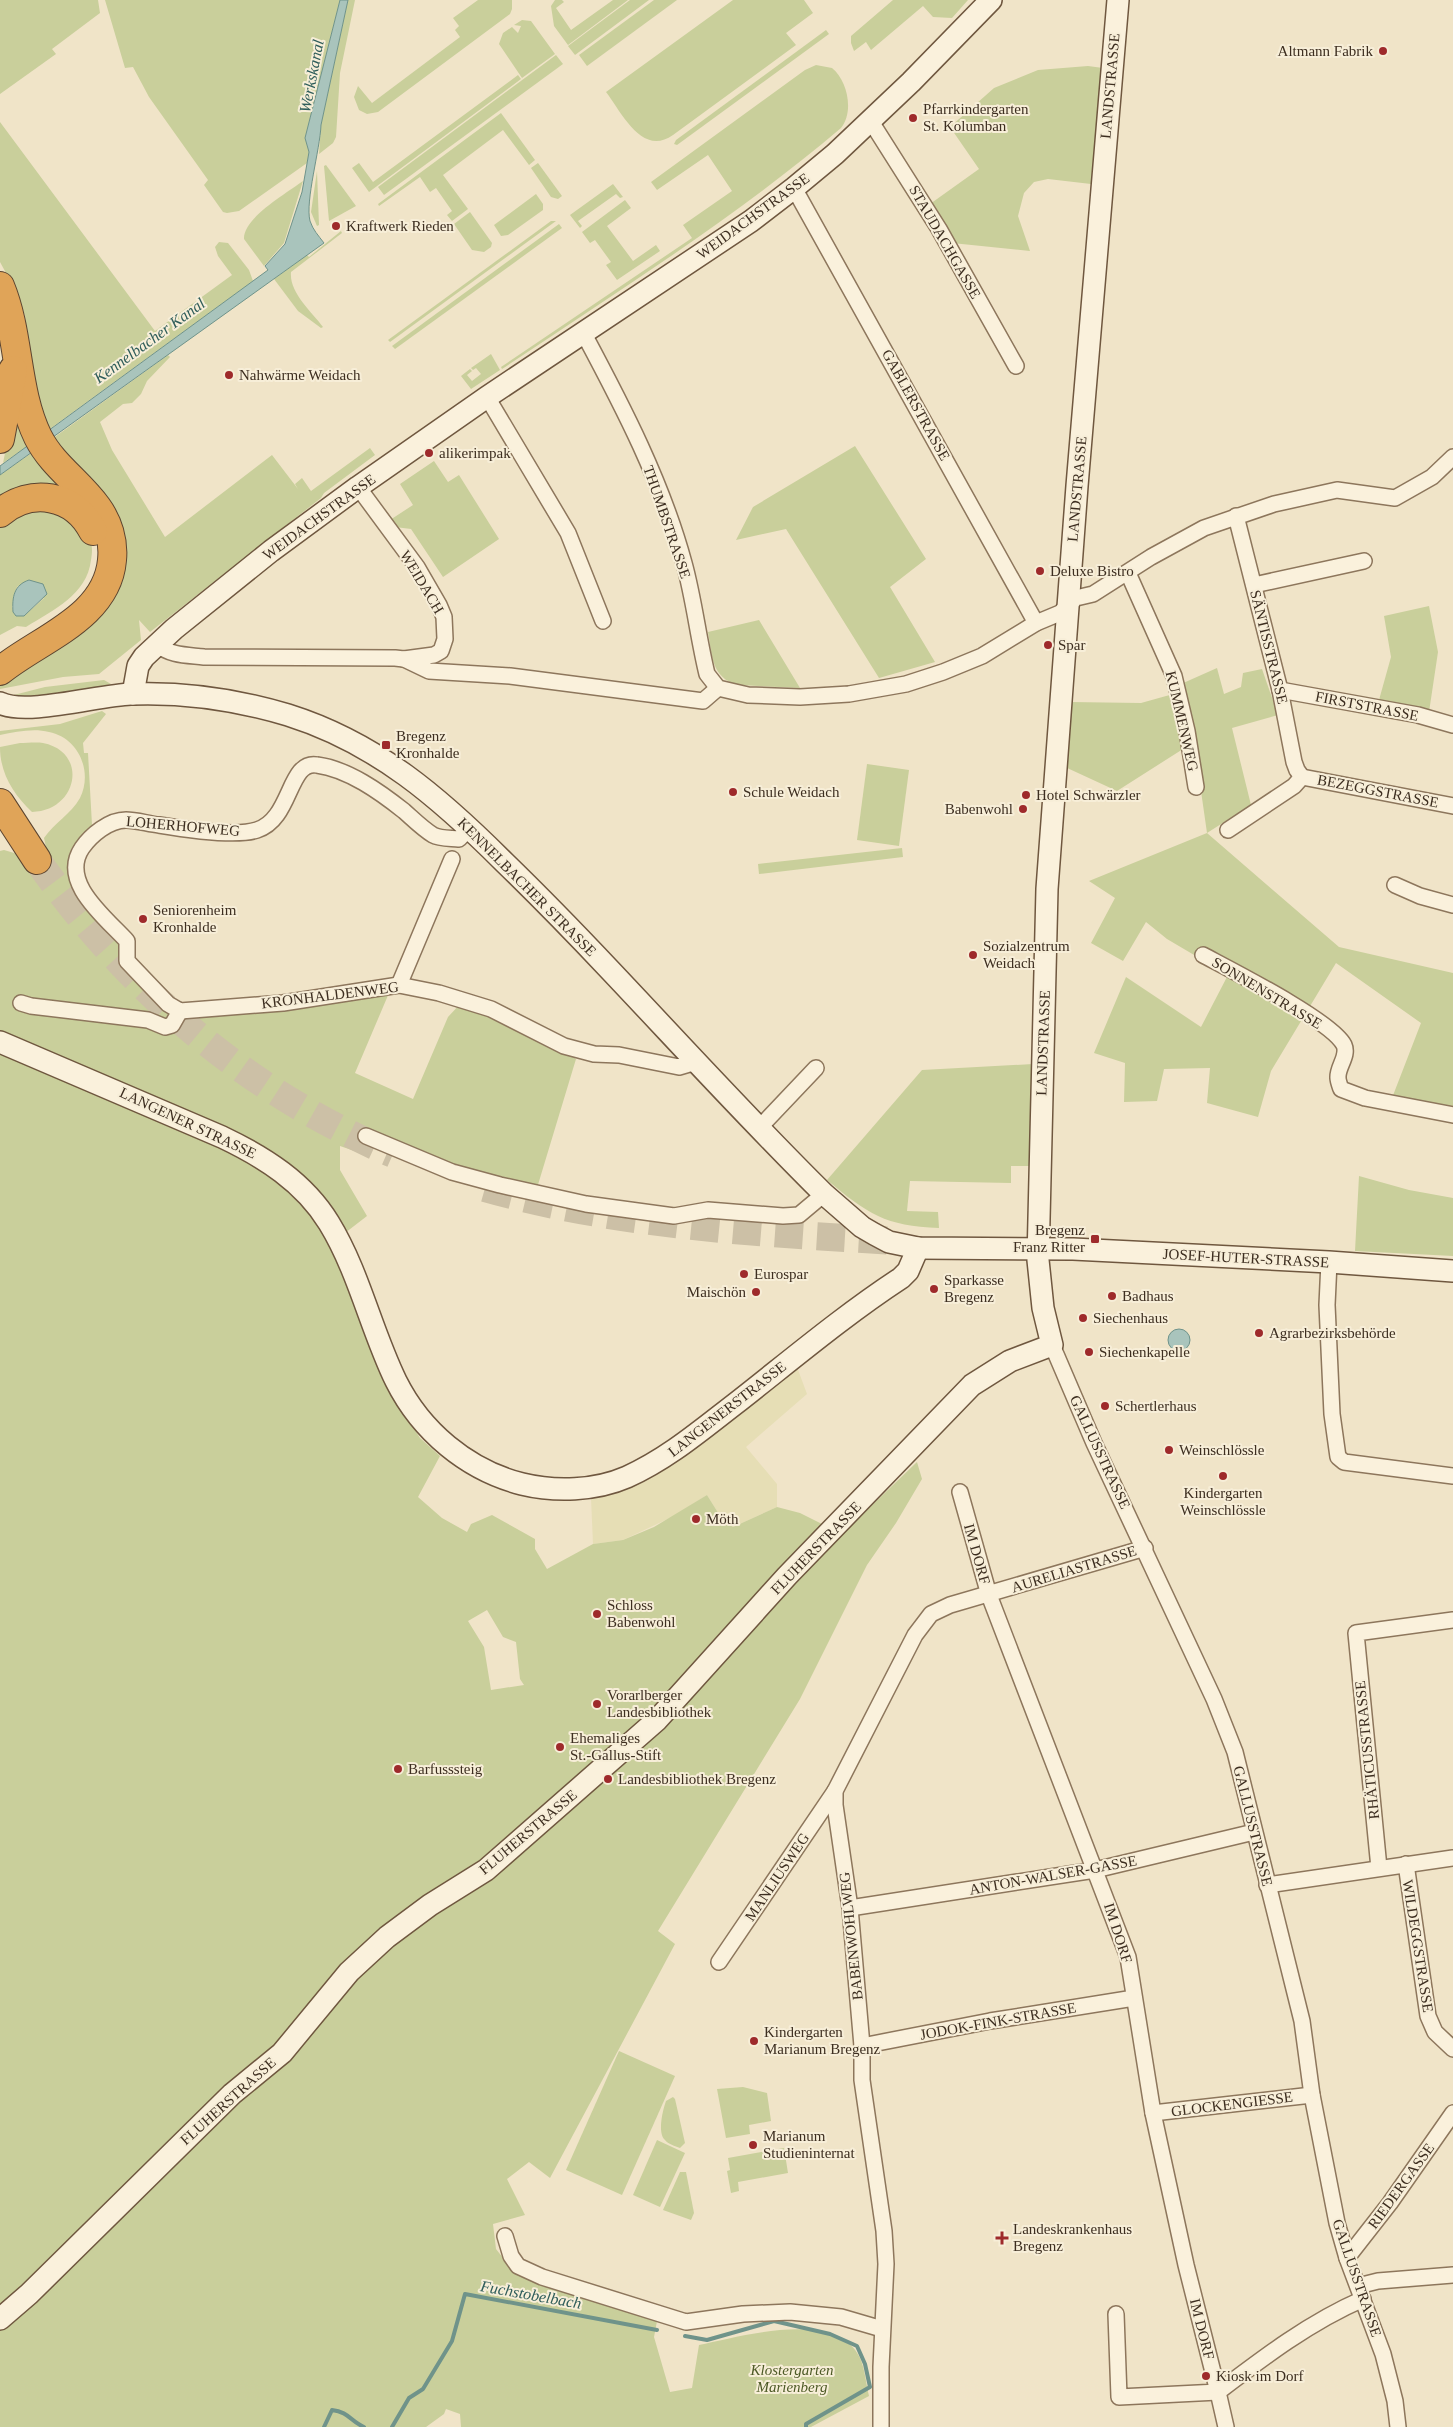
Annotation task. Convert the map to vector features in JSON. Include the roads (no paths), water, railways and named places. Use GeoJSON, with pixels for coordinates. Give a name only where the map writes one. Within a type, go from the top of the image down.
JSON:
{"type":"FeatureCollection","features":[{"type":"Feature","properties":{"kind":"highway"},"geometry":{"type":"LineString","coordinates":[[0,286],[11,316],[32,422],[43,447],[61,469],[89,497],[104,520],[112,544],[109,576],[100,596],[83,614],[0,671]]}},
{"type":"Feature","properties":{"kind":"highway"},"geometry":{"type":"LineString","coordinates":[[0,439],[12,384],[15,343]]}},
{"type":"Feature","properties":{"kind":"highway"},"geometry":{"type":"LineString","coordinates":[[0,513],[9,506],[28,498],[58,499],[76,509],[89,524],[96,538],[98,557],[94,576],[79,598],[54,617],[0,650]]}},
{"type":"Feature","properties":{"kind":"highway"},"geometry":{"type":"LineString","coordinates":[[0,790],[5,810],[37,860]]}},
{"type":"Feature","properties":{"kind":"street","name":"WEIDACHSTRASSE"},"geometry":{"type":"LineString","coordinates":[[133,694],[138,666],[156,644],[271,551],[358,487],[487,397],[751,221],[794,188],[870,120],[991,0]]}},
{"type":"Feature","properties":{"kind":"street","name":"LANDSTRASSE"},"geometry":{"type":"LineString","coordinates":[[1039,1249],[1039,1156],[1045,928],[1068,606],[1118,0]]}},
{"type":"Feature","properties":{"kind":"street","name":"STAUDACHGASSE"},"geometry":{"type":"LineString","coordinates":[[870,120],[939,229],[1016,366]]}},
{"type":"Feature","properties":{"kind":"street","name":"GABLERSTRASSE"},"geometry":{"type":"LineString","coordinates":[[794,188],[1036,623]]}},
{"type":"Feature","properties":{"kind":"street","name":"THUMBSTRASSE"},"geometry":{"type":"LineString","coordinates":[[584,334],[633,428],[660,492],[684,563],[707,674],[718,688]]}},
{"type":"Feature","properties":{"kind":"street"},"geometry":{"type":"LineString","coordinates":[[487,397],[568,533],[603,621]]}},
{"type":"Feature","properties":{"kind":"street"},"geometry":{"type":"LineString","coordinates":[[156,644],[165,651],[176,655],[204,657],[404,660],[429,671],[510,676],[702,701],[718,688],[748,695],[800,697],[849,694],[906,684],[943,672],[982,656],[1036,623],[1060,613],[1076,598],[1093,594],[1128,573],[1151,556],[1189,536],[1236,516],[1274,504],[1337,490],[1395,498],[1432,477],[1453,457]]}},
{"type":"Feature","properties":{"kind":"street","name":"WEIDACH"},"geometry":{"type":"LineString","coordinates":[[358,487],[416,568],[444,617],[445,639],[441,651],[434,655],[404,660]]}},
{"type":"Feature","properties":{"kind":"street","name":"SÄNTISSTRASSE"},"geometry":{"type":"LineString","coordinates":[[1236,516],[1280,690],[1294,762],[1302,777]]}},
{"type":"Feature","properties":{"kind":"street"},"geometry":{"type":"LineString","coordinates":[[1254,585],[1364,561]]}},
{"type":"Feature","properties":{"kind":"street","name":"KUMMENWEG"},"geometry":{"type":"LineString","coordinates":[[1128,573],[1174,676],[1187,731],[1196,787]]}},
{"type":"Feature","properties":{"kind":"street","name":"FIRSTSTRASSE"},"geometry":{"type":"LineString","coordinates":[[1280,690],[1418,714],[1453,726]]}},
{"type":"Feature","properties":{"kind":"street","name":"KENNELBACHER STRASSE"},"geometry":{"type":"LineString","coordinates":[[0,703],[22,708],[97,697],[133,694],[194,696],[246,704],[309,723],[383,758],[422,786],[470,828],[559,916],[696,1062],[824,1194],[862,1227],[882,1239],[910,1246]]}},
{"type":"Feature","properties":{"kind":"street","name":"KENNELBACHER STRASSE"},"geometry":{"type":"LineString","coordinates":[[0,718],[33,716],[69,702]]}},
{"type":"Feature","properties":{"kind":"street","name":"LOHERHOFWEG"},"geometry":{"type":"LineString","coordinates":[[180,1011],[168,1004],[127,961],[127,941],[77,883],[74,871],[76,857],[98,831],[125,820],[228,832],[257,830],[276,818],[299,771],[312,764],[325,766],[359,781],[393,802],[434,836],[459,839],[470,828]]}},
{"type":"Feature","properties":{"kind":"street"},"geometry":{"type":"LineString","coordinates":[[1228,830],[1294,786],[1302,777]]}},
{"type":"Feature","properties":{"kind":"street","name":"BEZEGGSTRASSE"},"geometry":{"type":"LineString","coordinates":[[1302,777],[1453,806]]}},
{"type":"Feature","properties":{"kind":"street"},"geometry":{"type":"LineString","coordinates":[[399,985],[452,859]]}},
{"type":"Feature","properties":{"kind":"street"},"geometry":{"type":"LineString","coordinates":[[1395,885],[1420,896],[1453,905]]}},
{"type":"Feature","properties":{"kind":"street","name":"SONNENSTRASSE"},"geometry":{"type":"LineString","coordinates":[[1203,955],[1315,1018],[1338,1037],[1345,1047],[1345,1054],[1338,1078],[1341,1089],[1365,1098],[1453,1115]]}},
{"type":"Feature","properties":{"kind":"street","name":"KRONHALDENWEG"},"geometry":{"type":"LineString","coordinates":[[180,1011],[282,1002],[399,985],[471,1002],[514,1019],[564,1046],[594,1054],[619,1056],[678,1067],[696,1062]]}},
{"type":"Feature","properties":{"kind":"street"},"geometry":{"type":"LineString","coordinates":[[21,1003],[31,1006],[148,1020],[165,1027],[172,1025],[180,1011]]}},
{"type":"Feature","properties":{"kind":"street","name":"LANGENER STRASSE"},"geometry":{"type":"LineString","coordinates":[[0,1042],[252,1151],[280,1169],[300,1186],[329,1222],[344,1250],[396,1381],[421,1419],[457,1455]]}},
{"type":"Feature","properties":{"kind":"street"},"geometry":{"type":"LineString","coordinates":[[760,1127],[816,1068]]}},
{"type":"Feature","properties":{"kind":"street"},"geometry":{"type":"LineString","coordinates":[[366,1136],[452,1172],[586,1204],[674,1216],[708,1210],[783,1216],[799,1215],[824,1194]]}},
{"type":"Feature","properties":{"kind":"street"},"geometry":{"type":"LineString","coordinates":[[910,1246],[1039,1249]]}},
{"type":"Feature","properties":{"kind":"street","name":"LANGENERSTRASSE"},"geometry":{"type":"LineString","coordinates":[[457,1455],[492,1474],[533,1486],[565,1489],[601,1485],[624,1478],[670,1454],[844,1318],[894,1283],[908,1271],[910,1246]]}},
{"type":"Feature","properties":{"kind":"street","name":"JOSEF-HUTER-STRASSE"},"geometry":{"type":"LineString","coordinates":[[1039,1249],[1329,1262],[1453,1271]]}},
{"type":"Feature","properties":{"kind":"street","name":"GALLUSSTRASSE"},"geometry":{"type":"LineString","coordinates":[[1039,1249],[1039,1279],[1052,1345],[1094,1443],[1145,1548],[1226,1725],[1235,1752],[1302,2021],[1312,2095],[1337,2223],[1347,2258],[1383,2354],[1395,2401],[1398,2427]]}},
{"type":"Feature","properties":{"kind":"street"},"geometry":{"type":"LineString","coordinates":[[1329,1262],[1327,1306],[1338,1457],[1344,1462],[1453,1476]]}},
{"type":"Feature","properties":{"kind":"street","name":"FLUHERSTRASSE"},"geometry":{"type":"LineString","coordinates":[[0,2319],[29,2294],[232,2094],[282,2053],[329,1993],[355,1966],[408,1921],[486,1870],[657,1720],[787,1576],[972,1385],[1010,1361],[1052,1345]]}},
{"type":"Feature","properties":{"kind":"street","name":"IM DORF"},"geometry":{"type":"LineString","coordinates":[[960,1492],[989,1595],[1022,1686],[1096,1870],[1128,1957],[1153,2113],[1186,2265],[1226,2427]]}},
{"type":"Feature","properties":{"kind":"street","name":"AURELIASTRASSE"},"geometry":{"type":"LineString","coordinates":[[922,1623],[931,1614],[950,1605],[1145,1548]]}},
{"type":"Feature","properties":{"kind":"street","name":"RHÄTICUSSTRASSE"},"geometry":{"type":"LineString","coordinates":[[1379,1868],[1356,1633],[1453,1620]]}},
{"type":"Feature","properties":{"kind":"street","name":"BABENWOHLWEG"},"geometry":{"type":"LineString","coordinates":[[881,2427],[882,2328],[886,2264],[884,2231],[862,2080],[862,2046],[850,1908],[834,1806],[835,1791],[922,1623]]}},
{"type":"Feature","properties":{"kind":"street","name":"MANLIUSWEG"},"geometry":{"type":"LineString","coordinates":[[719,1962],[835,1791]]}},
{"type":"Feature","properties":{"kind":"street","name":"ANTON-WALSER-GASSE"},"geometry":{"type":"LineString","coordinates":[[850,1908],[1096,1870],[1254,1832]]}},
{"type":"Feature","properties":{"kind":"street"},"geometry":{"type":"LineString","coordinates":[[1268,1886],[1453,1858]]}},
{"type":"Feature","properties":{"kind":"street","name":"WILDEGGSTRASSE"},"geometry":{"type":"LineString","coordinates":[[1406,1864],[1428,2016],[1435,2032],[1453,2049]]}},
{"type":"Feature","properties":{"kind":"street","name":"JODOK-FINK-STRASSE"},"geometry":{"type":"LineString","coordinates":[[862,2046],[990,2021],[1134,1998]]}},
{"type":"Feature","properties":{"kind":"street","name":"GLOCKENGIESSE"},"geometry":{"type":"LineString","coordinates":[[1153,2113],[1312,2095]]}},
{"type":"Feature","properties":{"kind":"street","name":"RIEDERGASSE"},"geometry":{"type":"LineString","coordinates":[[1347,2258],[1390,2203],[1453,2112]]}},
{"type":"Feature","properties":{"kind":"street"},"geometry":{"type":"LineString","coordinates":[[505,2236],[506,2245],[518,2266],[542,2277],[686,2322],[742,2314],[790,2312],[840,2317],[882,2328]]}},
{"type":"Feature","properties":{"kind":"street"},"geometry":{"type":"LineString","coordinates":[[1116,2314],[1119,2397],[1218,2392],[1284,2342],[1340,2309],[1360,2292],[1378,2281],[1453,2275]]}},
{"type":"Feature","properties":{"kind":"water"},"geometry":{"type":"Polygon","coordinates":[[[340,0],[348,0],[321,125],[309,201],[310,221],[324,243],[0,475],[0,466],[268,270],[265,266],[285,244],[302,192],[309,152],[305,138],[340,0]]]}},
{"type":"Feature","properties":{"kind":"water"},"geometry":{"type":"Polygon","coordinates":[[[29,580],[43,584],[47,594],[24,616],[16,616],[13,612],[15,592],[20,585],[29,580]]]}},
{"type":"Feature","properties":{"kind":"water"},"geometry":{"type":"Polygon","coordinates":[[[1179,1329],[1187,1332],[1190,1340],[1187,1348],[1179,1351],[1171,1348],[1168,1340],[1171,1332],[1179,1329]]]}},
{"type":"Feature","properties":{"kind":"waterway","name":"Fuchstobelbach"},"geometry":{"type":"LineString","coordinates":[[392,2427],[409,2398],[423,2389],[452,2341],[465,2294],[657,2330]]}},
{"type":"Feature","properties":{"kind":"waterway","name":"Fuchstobelbach"},"geometry":{"type":"LineString","coordinates":[[685,2336],[707,2340],[774,2321],[830,2334],[857,2346],[865,2364],[870,2387],[806,2424],[806,2427]]}},
{"type":"Feature","properties":{"kind":"waterway","name":"Fuchstobelbach"},"geometry":{"type":"LineString","coordinates":[[324,2427],[332,2410],[346,2415],[364,2427]]}},
{"type":"Feature","properties":{"kind":"tunnel"},"geometry":{"type":"LineString","coordinates":[[37,860],[73,908],[111,953],[151,994],[194,1032],[240,1068],[288,1100],[339,1128],[393,1154]]}},
{"type":"Feature","properties":{"kind":"tunnel"},"geometry":{"type":"LineString","coordinates":[[485,1188],[586,1211],[690,1226],[793,1235],[897,1241]]}},
{"type":"Feature","properties":{"kind":"place","name":"Altmann Fabrik"},"geometry":{"type":"Point","coordinates":[1383,51]}},
{"type":"Feature","properties":{"kind":"place","name":"Pfarrkindergarten St. Kolumban"},"geometry":{"type":"Point","coordinates":[913,118]}},
{"type":"Feature","properties":{"kind":"place","name":"Kraftwerk Rieden"},"geometry":{"type":"Point","coordinates":[336,226]}},
{"type":"Feature","properties":{"kind":"place","name":"Nahwärme Weidach"},"geometry":{"type":"Point","coordinates":[229,375]}},
{"type":"Feature","properties":{"kind":"place","name":"alikerimpak"},"geometry":{"type":"Point","coordinates":[429,453]}},
{"type":"Feature","properties":{"kind":"place","name":"Deluxe Bistro"},"geometry":{"type":"Point","coordinates":[1040,571]}},
{"type":"Feature","properties":{"kind":"place","name":"Spar"},"geometry":{"type":"Point","coordinates":[1048,645]}},
{"type":"Feature","properties":{"kind":"place","name":"Bregenz Kronhalde"},"geometry":{"type":"Point","coordinates":[386,745]}},
{"type":"Feature","properties":{"kind":"place","name":"Schule Weidach"},"geometry":{"type":"Point","coordinates":[733,792]}},
{"type":"Feature","properties":{"kind":"place","name":"Hotel Schwärzler"},"geometry":{"type":"Point","coordinates":[1026,795]}},
{"type":"Feature","properties":{"kind":"place","name":"Babenwohl"},"geometry":{"type":"Point","coordinates":[1023,809]}},
{"type":"Feature","properties":{"kind":"place","name":"Seniorenheim Kronhalde"},"geometry":{"type":"Point","coordinates":[143,919]}},
{"type":"Feature","properties":{"kind":"place","name":"Sozialzentrum Weidach"},"geometry":{"type":"Point","coordinates":[973,955]}},
{"type":"Feature","properties":{"kind":"place","name":"Bregenz Franz Ritter"},"geometry":{"type":"Point","coordinates":[1095,1239]}},
{"type":"Feature","properties":{"kind":"place","name":"Eurospar"},"geometry":{"type":"Point","coordinates":[744,1274]}},
{"type":"Feature","properties":{"kind":"place","name":"Sparkasse Bregenz"},"geometry":{"type":"Point","coordinates":[934,1289]}},
{"type":"Feature","properties":{"kind":"place","name":"Maischön"},"geometry":{"type":"Point","coordinates":[756,1292]}},
{"type":"Feature","properties":{"kind":"place","name":"Badhaus"},"geometry":{"type":"Point","coordinates":[1112,1296]}},
{"type":"Feature","properties":{"kind":"place","name":"Siechenhaus"},"geometry":{"type":"Point","coordinates":[1083,1318]}},
{"type":"Feature","properties":{"kind":"place","name":"Agrarbezirksbehörde"},"geometry":{"type":"Point","coordinates":[1259,1333]}},
{"type":"Feature","properties":{"kind":"place","name":"Siechenkapelle"},"geometry":{"type":"Point","coordinates":[1089,1352]}},
{"type":"Feature","properties":{"kind":"place","name":"Schertlerhaus"},"geometry":{"type":"Point","coordinates":[1105,1406]}},
{"type":"Feature","properties":{"kind":"place","name":"Weinschlössle"},"geometry":{"type":"Point","coordinates":[1169,1450]}},
{"type":"Feature","properties":{"kind":"place","name":"Kindergarten Weinschlössle"},"geometry":{"type":"Point","coordinates":[1223,1476]}},
{"type":"Feature","properties":{"kind":"place","name":"Möth"},"geometry":{"type":"Point","coordinates":[696,1519]}},
{"type":"Feature","properties":{"kind":"place","name":"Schloss Babenwohl"},"geometry":{"type":"Point","coordinates":[597,1614]}},
{"type":"Feature","properties":{"kind":"place","name":"Vorarlberger Landesbibliothek"},"geometry":{"type":"Point","coordinates":[597,1704]}},
{"type":"Feature","properties":{"kind":"place","name":"Ehemaliges St.-Gallus-Stift"},"geometry":{"type":"Point","coordinates":[560,1747]}},
{"type":"Feature","properties":{"kind":"place","name":"Barfusssteig"},"geometry":{"type":"Point","coordinates":[398,1769]}},
{"type":"Feature","properties":{"kind":"place","name":"Landesbibliothek Bregenz"},"geometry":{"type":"Point","coordinates":[608,1779]}},
{"type":"Feature","properties":{"kind":"place","name":"Kindergarten Marianum Bregenz"},"geometry":{"type":"Point","coordinates":[754,2041]}},
{"type":"Feature","properties":{"kind":"place","name":"Marianum Studieninternat"},"geometry":{"type":"Point","coordinates":[753,2145]}},
{"type":"Feature","properties":{"kind":"place","name":"Landeskrankenhaus Bregenz"},"geometry":{"type":"Point","coordinates":[1002,2238]}},
{"type":"Feature","properties":{"kind":"place","name":"Kiosk im Dorf"},"geometry":{"type":"Point","coordinates":[1206,2376]}},
{"type":"Feature","properties":{"kind":"water label","name":"Werkskanal"},"geometry":{"type":"Point","coordinates":[311,76]}},
{"type":"Feature","properties":{"kind":"water label","name":"Kennelbacher Kanal"},"geometry":{"type":"Point","coordinates":[149,340]}},
{"type":"Feature","properties":{"kind":"park label","name":"Klostergarten Marienberg"},"geometry":{"type":"Point","coordinates":[792,2378]}}]}
